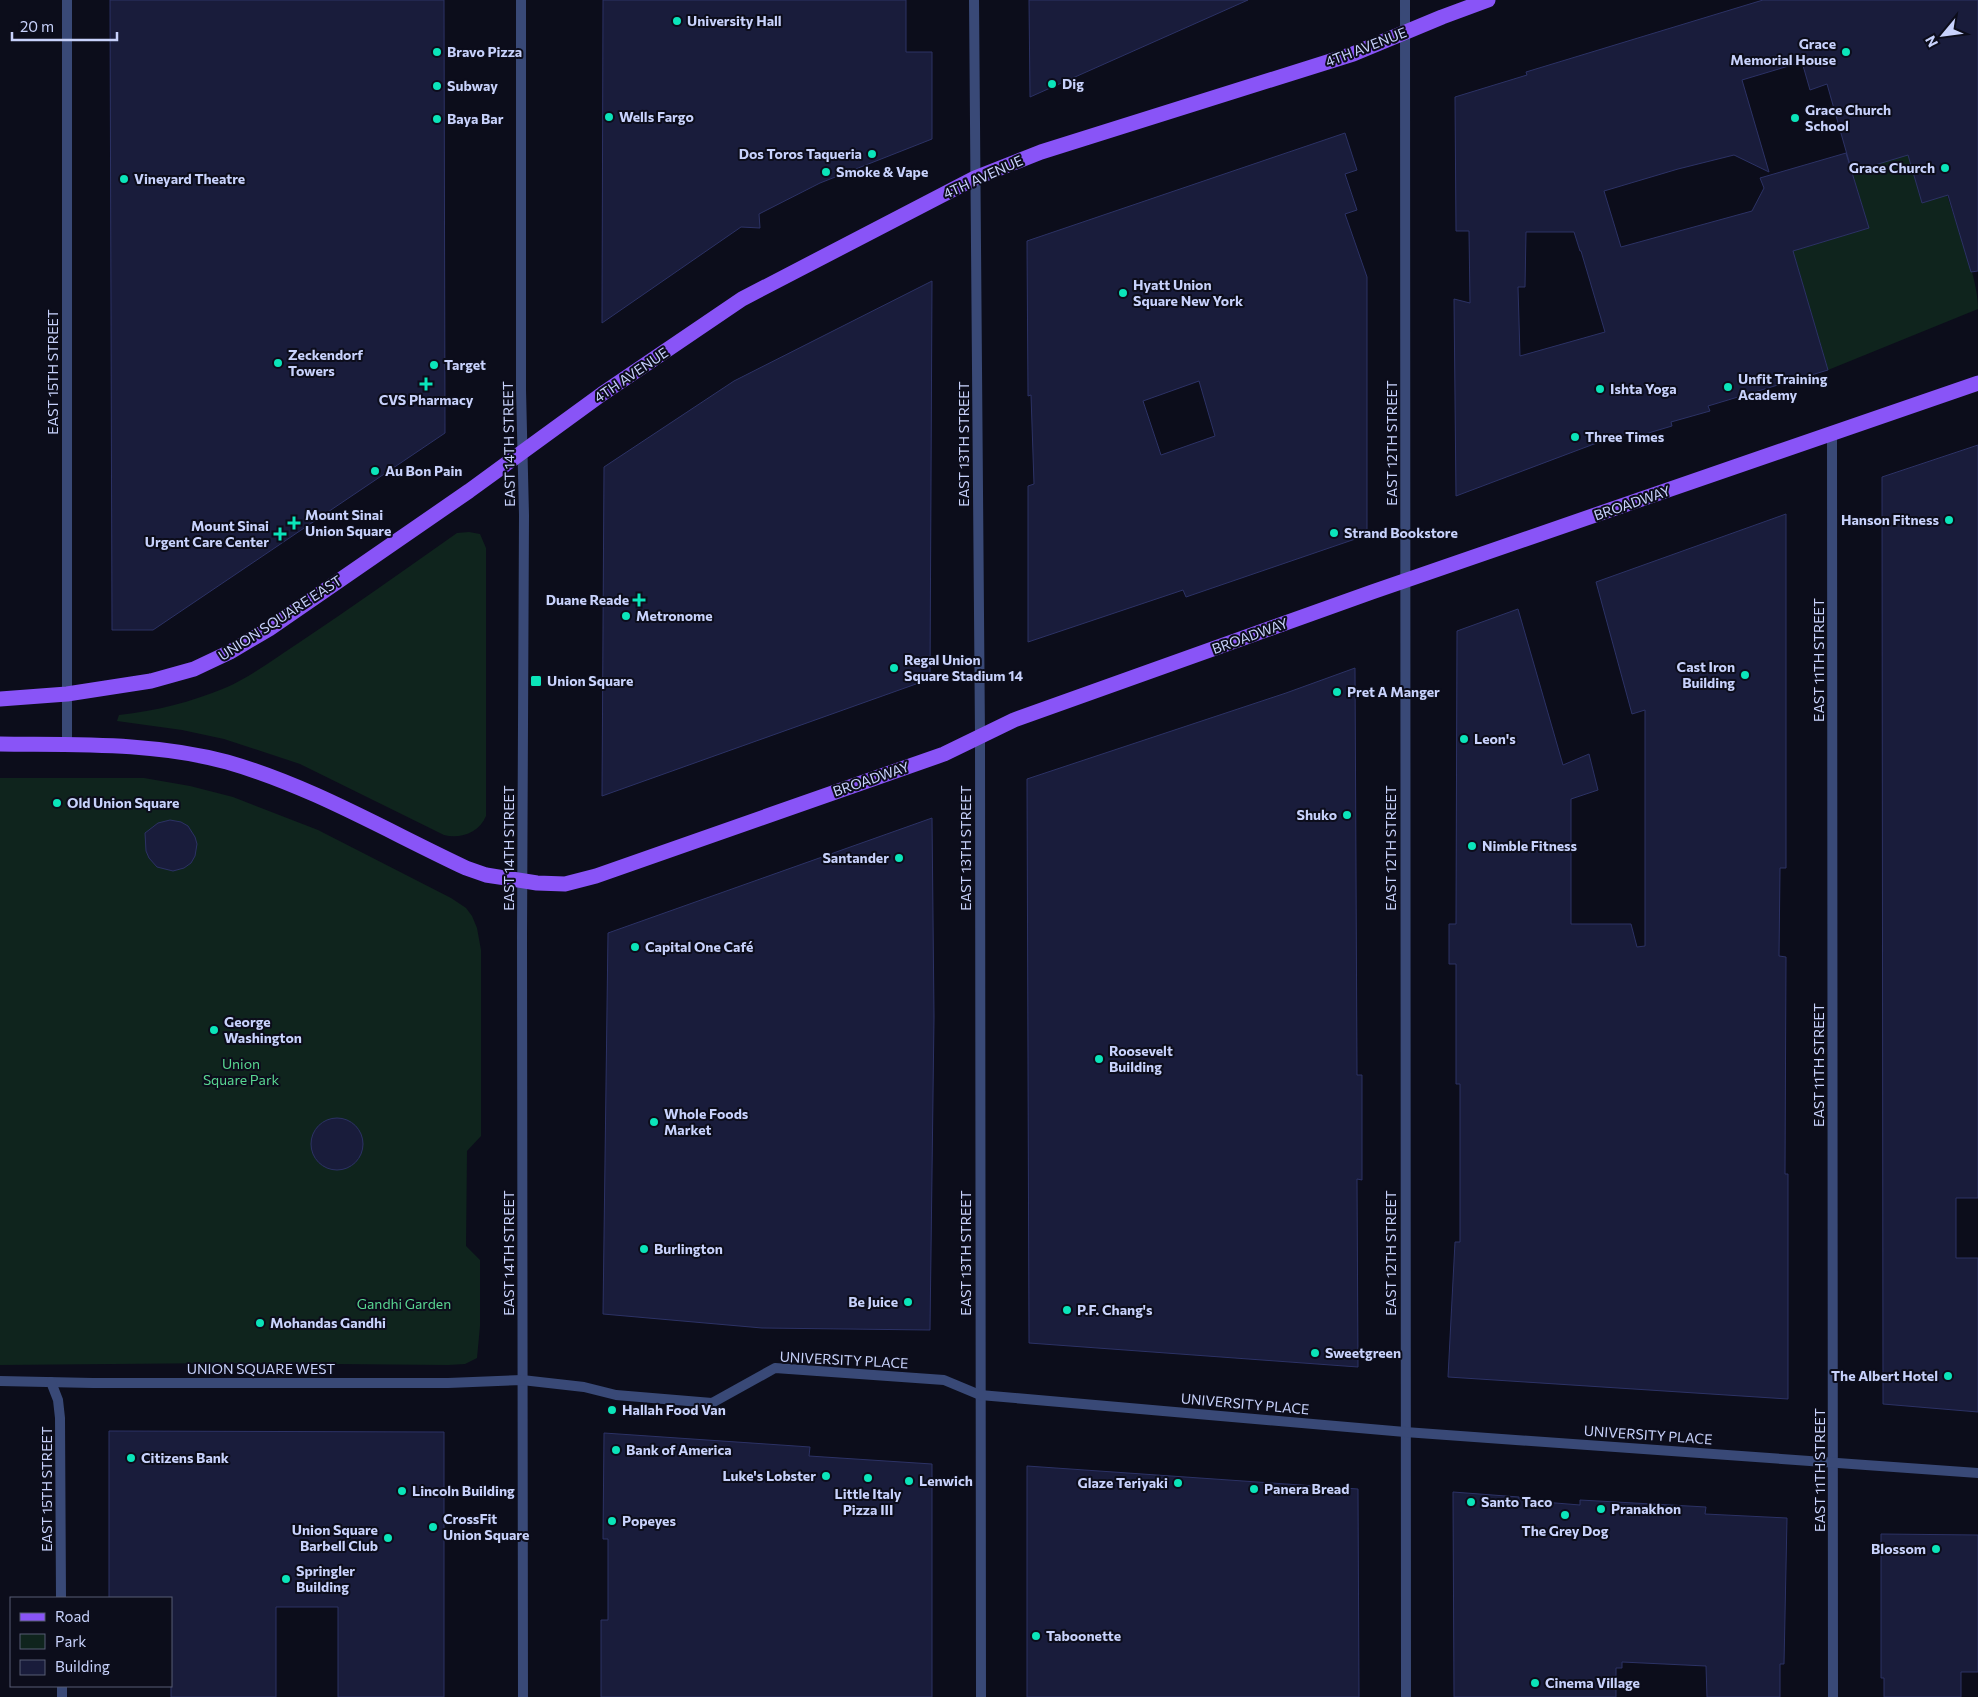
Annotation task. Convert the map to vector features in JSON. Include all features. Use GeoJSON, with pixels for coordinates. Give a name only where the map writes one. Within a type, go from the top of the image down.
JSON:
{"type":"FeatureCollection","features":[{"type":"Feature","properties":{"kind":"main road","name":"4TH AVENUE"},"geometry":{"type":"LineString","coordinates":[[524,450],[742,299],[975,178],[1041,152],[1353,54],[1488,0]]}},
{"type":"Feature","properties":{"kind":"main road","name":"BROADWAY"},"geometry":{"type":"LineString","coordinates":[[523,881],[564,884],[596,876],[944,754],[1014,720],[1978,383]]}},
{"type":"Feature","properties":{"kind":"main road","name":"UNION SQUARE EAST"},"geometry":{"type":"LineString","coordinates":[[0,699],[67,694],[151,681],[194,669],[230,652],[269,629],[470,491],[524,450]]}},
{"type":"Feature","properties":{"kind":"main road"},"geometry":{"type":"LineString","coordinates":[[0,744],[157,749],[225,762],[308,791],[466,868],[486,875],[523,881]]}},
{"type":"Feature","properties":{"kind":"street","name":"EAST 15TH STREET"},"geometry":{"type":"LineString","coordinates":[[67,0],[67,745]]}},
{"type":"Feature","properties":{"kind":"street","name":"EAST 14TH STREET"},"geometry":{"type":"LineString","coordinates":[[521,0],[522,390],[524,450],[523,1697]]}},
{"type":"Feature","properties":{"kind":"street","name":"EAST 13TH STREET"},"geometry":{"type":"LineString","coordinates":[[974,0],[980,736],[981,1697]]}},
{"type":"Feature","properties":{"kind":"street","name":"EAST 12TH STREET"},"geometry":{"type":"LineString","coordinates":[[1405,0],[1406,1697]]}},
{"type":"Feature","properties":{"kind":"street","name":"EAST 11TH STREET"},"geometry":{"type":"LineString","coordinates":[[1832,433],[1833,1697]]}},
{"type":"Feature","properties":{"kind":"street","name":"UNIVERSITY PLACE"},"geometry":{"type":"LineString","coordinates":[[522,1380],[584,1387],[616,1395],[712,1403],[776,1368],[944,1380],[980,1395],[1405,1432],[1978,1473]]}},
{"type":"Feature","properties":{"kind":"street","name":"UNION SQUARE WEST"},"geometry":{"type":"LineString","coordinates":[[0,1382],[448,1383],[522,1380]]}},
{"type":"Feature","properties":{"kind":"street","name":"EAST 15TH STREET"},"geometry":{"type":"LineString","coordinates":[[51,1382],[58,1400],[60,1418],[61,1597]]}},
{"type":"Feature","properties":{"kind":"green space"},"geometry":{"type":"Polygon","coordinates":[[[1904,141],[1922,202],[1947,195],[1971,267],[1978,309],[1828,370],[1793,251],[1869,228],[1852,172],[1876,164],[1904,141]]]}},
{"type":"Feature","properties":{"kind":"green space"},"geometry":{"type":"Polygon","coordinates":[[[469,532],[480,534],[486,548],[486,816],[474,831],[456,836],[444,835],[300,764],[224,739],[182,730],[117,721],[119,715],[186,702],[244,679],[457,533],[469,532]]]}},
{"type":"Feature","properties":{"kind":"green space","name":"Union Square Park"},"geometry":{"type":"Polygon","coordinates":[[[0,778],[144,778],[190,786],[233,797],[318,830],[451,898],[466,908],[477,928],[481,950],[481,1136],[467,1151],[466,1246],[480,1260],[480,1326],[477,1358],[465,1364],[448,1365],[225,1363],[0,1365],[0,778]]]}},
{"type":"Feature","properties":{"kind":"building","name":"Zeckendorf Towers"},"geometry":{"type":"Polygon","coordinates":[[[110,0],[444,0],[445,433],[153,630],[112,630],[110,0]]]}},
{"type":"Feature","properties":{"kind":"building"},"geometry":{"type":"Polygon","coordinates":[[[603,0],[906,0],[906,52],[932,52],[932,139],[820,183],[759,214],[760,228],[741,227],[602,323],[603,0]]]}},
{"type":"Feature","properties":{"kind":"building"},"geometry":{"type":"Polygon","coordinates":[[[1029,0],[1248,0],[1030,97],[1029,0]]]}},
{"type":"Feature","properties":{"kind":"building"},"geometry":{"type":"Polygon","coordinates":[[[1763,0],[1978,0],[1978,271],[1971,272],[1948,195],[1922,203],[1908,155],[1852,172],[1827,84],[1810,90],[1802,62],[1742,80],[1769,172],[1734,155],[1604,191],[1621,247],[1752,211],[1764,188],[1760,178],[1846,153],[1869,228],[1793,251],[1828,370],[1708,406],[1710,411],[1671,422],[1672,426],[1635,437],[1634,432],[1594,444],[1456,496],[1454,299],[1470,303],[1469,231],[1456,231],[1455,97],[1527,75],[1526,72],[1763,0]],[[1526,232],[1525,287],[1518,287],[1520,356],[1605,332],[1574,232],[1526,232]]]}},
{"type":"Feature","properties":{"kind":"building"},"geometry":{"type":"Polygon","coordinates":[[[1345,133],[1357,170],[1345,174],[1357,210],[1345,214],[1367,277],[1367,535],[1186,597],[1183,590],[1028,642],[1028,486],[1034,484],[1031,395],[1028,396],[1027,241],[1345,133]],[[1199,381],[1143,401],[1161,455],[1215,436],[1199,381]]]}},
{"type":"Feature","properties":{"kind":"building"},"geometry":{"type":"Polygon","coordinates":[[[932,281],[930,679],[602,796],[604,467],[734,381],[932,281]]]}},
{"type":"Feature","properties":{"kind":"building"},"geometry":{"type":"Polygon","coordinates":[[[1978,445],[1978,1198],[1956,1198],[1956,1258],[1978,1258],[1978,1412],[1883,1404],[1882,477],[1978,445]]]}},
{"type":"Feature","properties":{"kind":"building"},"geometry":{"type":"Polygon","coordinates":[[[1786,514],[1786,868],[1780,868],[1779,956],[1786,957],[1785,1174],[1788,1174],[1788,1399],[1448,1377],[1455,1242],[1460,1242],[1460,1084],[1456,1084],[1456,964],[1449,964],[1449,924],[1456,924],[1457,631],[1518,609],[1563,765],[1589,754],[1598,790],[1571,799],[1571,924],[1631,924],[1637,947],[1645,946],[1645,710],[1632,714],[1596,582],[1786,514]]]}},
{"type":"Feature","properties":{"kind":"building"},"geometry":{"type":"Polygon","coordinates":[[[1355,668],[1357,1075],[1362,1075],[1362,1180],[1357,1179],[1358,1367],[1029,1343],[1027,779],[1286,693],[1355,668]]]}},
{"type":"Feature","properties":{"kind":"building"},"geometry":{"type":"Polygon","coordinates":[[[932,818],[934,1017],[930,1330],[762,1328],[603,1314],[608,933],[932,818]]]}},
{"type":"Feature","properties":{"kind":"building"},"geometry":{"type":"Polygon","coordinates":[[[170,820],[181,822],[188,826],[197,844],[195,856],[191,863],[184,868],[173,871],[157,867],[146,851],[145,833],[158,823],[170,820]]]}},
{"type":"Feature","properties":{"kind":"building"},"geometry":{"type":"Polygon","coordinates":[[[337,1118],[347,1120],[355,1126],[361,1134],[363,1144],[361,1154],[355,1162],[347,1168],[337,1170],[327,1168],[319,1162],[313,1154],[311,1144],[313,1134],[319,1126],[327,1120],[337,1118]]]}},
{"type":"Feature","properties":{"kind":"building"},"geometry":{"type":"Polygon","coordinates":[[[109,1431],[444,1432],[444,1697],[338,1697],[338,1607],[276,1607],[276,1697],[171,1697],[172,1597],[109,1597],[109,1431]]]}},
{"type":"Feature","properties":{"kind":"building"},"geometry":{"type":"Polygon","coordinates":[[[604,1433],[810,1447],[809,1456],[932,1464],[932,1697],[601,1697],[601,1620],[608,1620],[608,1539],[603,1539],[604,1433]]]}},
{"type":"Feature","properties":{"kind":"building"},"geometry":{"type":"Polygon","coordinates":[[[1027,1466],[1358,1489],[1359,1697],[1027,1697],[1027,1466]]]}},
{"type":"Feature","properties":{"kind":"building"},"geometry":{"type":"Polygon","coordinates":[[[1453,1492],[1519,1497],[1519,1500],[1580,1505],[1580,1500],[1706,1507],[1705,1514],[1787,1518],[1784,1664],[1780,1664],[1780,1697],[1707,1697],[1706,1666],[1622,1662],[1622,1668],[1616,1668],[1616,1697],[1454,1697],[1453,1492]]]}},
{"type":"Feature","properties":{"kind":"building"},"geometry":{"type":"Polygon","coordinates":[[[1881,1534],[1978,1535],[1978,1672],[1961,1672],[1961,1697],[1884,1697],[1884,1678],[1881,1678],[1881,1534]]]}},
{"type":"Feature","properties":{"kind":"place","name":"University Hall"},"geometry":{"type":"Point","coordinates":[677,21]}},
{"type":"Feature","properties":{"kind":"place","name":"Bravo Pizza"},"geometry":{"type":"Point","coordinates":[437,52]}},
{"type":"Feature","properties":{"kind":"place","name":"Grace Memorial House"},"geometry":{"type":"Point","coordinates":[1846,52]}},
{"type":"Feature","properties":{"kind":"place","name":"Dig"},"geometry":{"type":"Point","coordinates":[1052,84]}},
{"type":"Feature","properties":{"kind":"place","name":"Subway"},"geometry":{"type":"Point","coordinates":[437,86]}},
{"type":"Feature","properties":{"kind":"place","name":"Wells Fargo"},"geometry":{"type":"Point","coordinates":[609,117]}},
{"type":"Feature","properties":{"kind":"place","name":"Grace Church School"},"geometry":{"type":"Point","coordinates":[1795,118]}},
{"type":"Feature","properties":{"kind":"place","name":"Baya Bar"},"geometry":{"type":"Point","coordinates":[437,119]}},
{"type":"Feature","properties":{"kind":"place","name":"Dos Toros Taqueria"},"geometry":{"type":"Point","coordinates":[872,154]}},
{"type":"Feature","properties":{"kind":"place","name":"Grace Church"},"geometry":{"type":"Point","coordinates":[1945,168]}},
{"type":"Feature","properties":{"kind":"place","name":"Smoke & Vape"},"geometry":{"type":"Point","coordinates":[826,172]}},
{"type":"Feature","properties":{"kind":"place","name":"Vineyard Theatre"},"geometry":{"type":"Point","coordinates":[124,179]}},
{"type":"Feature","properties":{"kind":"place","name":"Hyatt Union Square New York"},"geometry":{"type":"Point","coordinates":[1123,293]}},
{"type":"Feature","properties":{"kind":"place","name":"Zeckendorf Towers"},"geometry":{"type":"Point","coordinates":[278,363]}},
{"type":"Feature","properties":{"kind":"place","name":"Target"},"geometry":{"type":"Point","coordinates":[434,365]}},
{"type":"Feature","properties":{"kind":"place","name":"CVS Pharmacy"},"geometry":{"type":"Point","coordinates":[426,384]}},
{"type":"Feature","properties":{"kind":"place","name":"Unfit Training Academy"},"geometry":{"type":"Point","coordinates":[1728,387]}},
{"type":"Feature","properties":{"kind":"place","name":"Ishta Yoga"},"geometry":{"type":"Point","coordinates":[1600,389]}},
{"type":"Feature","properties":{"kind":"place","name":"Three Times"},"geometry":{"type":"Point","coordinates":[1575,437]}},
{"type":"Feature","properties":{"kind":"place","name":"Au Bon Pain"},"geometry":{"type":"Point","coordinates":[375,471]}},
{"type":"Feature","properties":{"kind":"place","name":"Hanson Fitness"},"geometry":{"type":"Point","coordinates":[1949,520]}},
{"type":"Feature","properties":{"kind":"place","name":"Mount Sinai Union Square"},"geometry":{"type":"Point","coordinates":[294,523]}},
{"type":"Feature","properties":{"kind":"place","name":"Strand Bookstore"},"geometry":{"type":"Point","coordinates":[1334,533]}},
{"type":"Feature","properties":{"kind":"place","name":"Mount Sinai Urgent Care Center"},"geometry":{"type":"Point","coordinates":[280,534]}},
{"type":"Feature","properties":{"kind":"place","name":"Duane Reade"},"geometry":{"type":"Point","coordinates":[639,600]}},
{"type":"Feature","properties":{"kind":"place","name":"Metronome"},"geometry":{"type":"Point","coordinates":[626,616]}},
{"type":"Feature","properties":{"kind":"place","name":"Regal Union Square Stadium 14"},"geometry":{"type":"Point","coordinates":[894,668]}},
{"type":"Feature","properties":{"kind":"place","name":"Cast Iron Building"},"geometry":{"type":"Point","coordinates":[1745,675]}},
{"type":"Feature","properties":{"kind":"place","name":"Union Square"},"geometry":{"type":"Point","coordinates":[536,681]}},
{"type":"Feature","properties":{"kind":"place","name":"Pret A Manger"},"geometry":{"type":"Point","coordinates":[1337,692]}},
{"type":"Feature","properties":{"kind":"place","name":"Leon's"},"geometry":{"type":"Point","coordinates":[1464,739]}},
{"type":"Feature","properties":{"kind":"place","name":"Old Union Square"},"geometry":{"type":"Point","coordinates":[57,803]}},
{"type":"Feature","properties":{"kind":"place","name":"Shuko"},"geometry":{"type":"Point","coordinates":[1347,815]}},
{"type":"Feature","properties":{"kind":"place","name":"Nimble Fitness"},"geometry":{"type":"Point","coordinates":[1472,846]}},
{"type":"Feature","properties":{"kind":"place","name":"Santander"},"geometry":{"type":"Point","coordinates":[899,858]}},
{"type":"Feature","properties":{"kind":"place","name":"Capital One Café"},"geometry":{"type":"Point","coordinates":[635,947]}},
{"type":"Feature","properties":{"kind":"place","name":"George Washington"},"geometry":{"type":"Point","coordinates":[214,1030]}},
{"type":"Feature","properties":{"kind":"place","name":"Roosevelt Building"},"geometry":{"type":"Point","coordinates":[1099,1059]}},
{"type":"Feature","properties":{"kind":"place","name":"Whole Foods Market"},"geometry":{"type":"Point","coordinates":[654,1122]}},
{"type":"Feature","properties":{"kind":"place","name":"Burlington"},"geometry":{"type":"Point","coordinates":[644,1249]}},
{"type":"Feature","properties":{"kind":"place","name":"Be Juice"},"geometry":{"type":"Point","coordinates":[908,1302]}},
{"type":"Feature","properties":{"kind":"place","name":"P.F. Chang's"},"geometry":{"type":"Point","coordinates":[1067,1310]}},
{"type":"Feature","properties":{"kind":"place","name":"Mohandas Gandhi"},"geometry":{"type":"Point","coordinates":[260,1323]}},
{"type":"Feature","properties":{"kind":"place","name":"Sweetgreen"},"geometry":{"type":"Point","coordinates":[1315,1353]}},
{"type":"Feature","properties":{"kind":"place","name":"The Albert Hotel"},"geometry":{"type":"Point","coordinates":[1948,1376]}},
{"type":"Feature","properties":{"kind":"place","name":"Hallah Food Van"},"geometry":{"type":"Point","coordinates":[612,1410]}},
{"type":"Feature","properties":{"kind":"place","name":"Bank of America"},"geometry":{"type":"Point","coordinates":[616,1450]}},
{"type":"Feature","properties":{"kind":"place","name":"Citizens Bank"},"geometry":{"type":"Point","coordinates":[131,1458]}},
{"type":"Feature","properties":{"kind":"place","name":"Luke's Lobster"},"geometry":{"type":"Point","coordinates":[826,1476]}},
{"type":"Feature","properties":{"kind":"place","name":"Little Italy Pizza III"},"geometry":{"type":"Point","coordinates":[868,1478]}},
{"type":"Feature","properties":{"kind":"place","name":"Lenwich"},"geometry":{"type":"Point","coordinates":[909,1481]}},
{"type":"Feature","properties":{"kind":"place","name":"Glaze Teriyaki"},"geometry":{"type":"Point","coordinates":[1178,1483]}},
{"type":"Feature","properties":{"kind":"place","name":"Panera Bread"},"geometry":{"type":"Point","coordinates":[1254,1489]}},
{"type":"Feature","properties":{"kind":"place","name":"Lincoln Building"},"geometry":{"type":"Point","coordinates":[402,1491]}},
{"type":"Feature","properties":{"kind":"place","name":"Santo Taco"},"geometry":{"type":"Point","coordinates":[1471,1502]}},
{"type":"Feature","properties":{"kind":"place","name":"Pranakhon"},"geometry":{"type":"Point","coordinates":[1601,1509]}},
{"type":"Feature","properties":{"kind":"place","name":"The Grey Dog"},"geometry":{"type":"Point","coordinates":[1565,1515]}},
{"type":"Feature","properties":{"kind":"place","name":"Popeyes"},"geometry":{"type":"Point","coordinates":[612,1521]}},
{"type":"Feature","properties":{"kind":"place","name":"CrossFit Union Square"},"geometry":{"type":"Point","coordinates":[433,1527]}},
{"type":"Feature","properties":{"kind":"place","name":"Union Square Barbell Club"},"geometry":{"type":"Point","coordinates":[388,1538]}},
{"type":"Feature","properties":{"kind":"place","name":"Blossom"},"geometry":{"type":"Point","coordinates":[1936,1549]}},
{"type":"Feature","properties":{"kind":"place","name":"Springler Building"},"geometry":{"type":"Point","coordinates":[286,1579]}},
{"type":"Feature","properties":{"kind":"place","name":"Taboonette"},"geometry":{"type":"Point","coordinates":[1036,1636]}},
{"type":"Feature","properties":{"kind":"place","name":"Cinema Village"},"geometry":{"type":"Point","coordinates":[1535,1683]}},
{"type":"Feature","properties":{"kind":"park label","name":"Gandhi Garden"},"geometry":{"type":"Point","coordinates":[404,1304]}}]}
